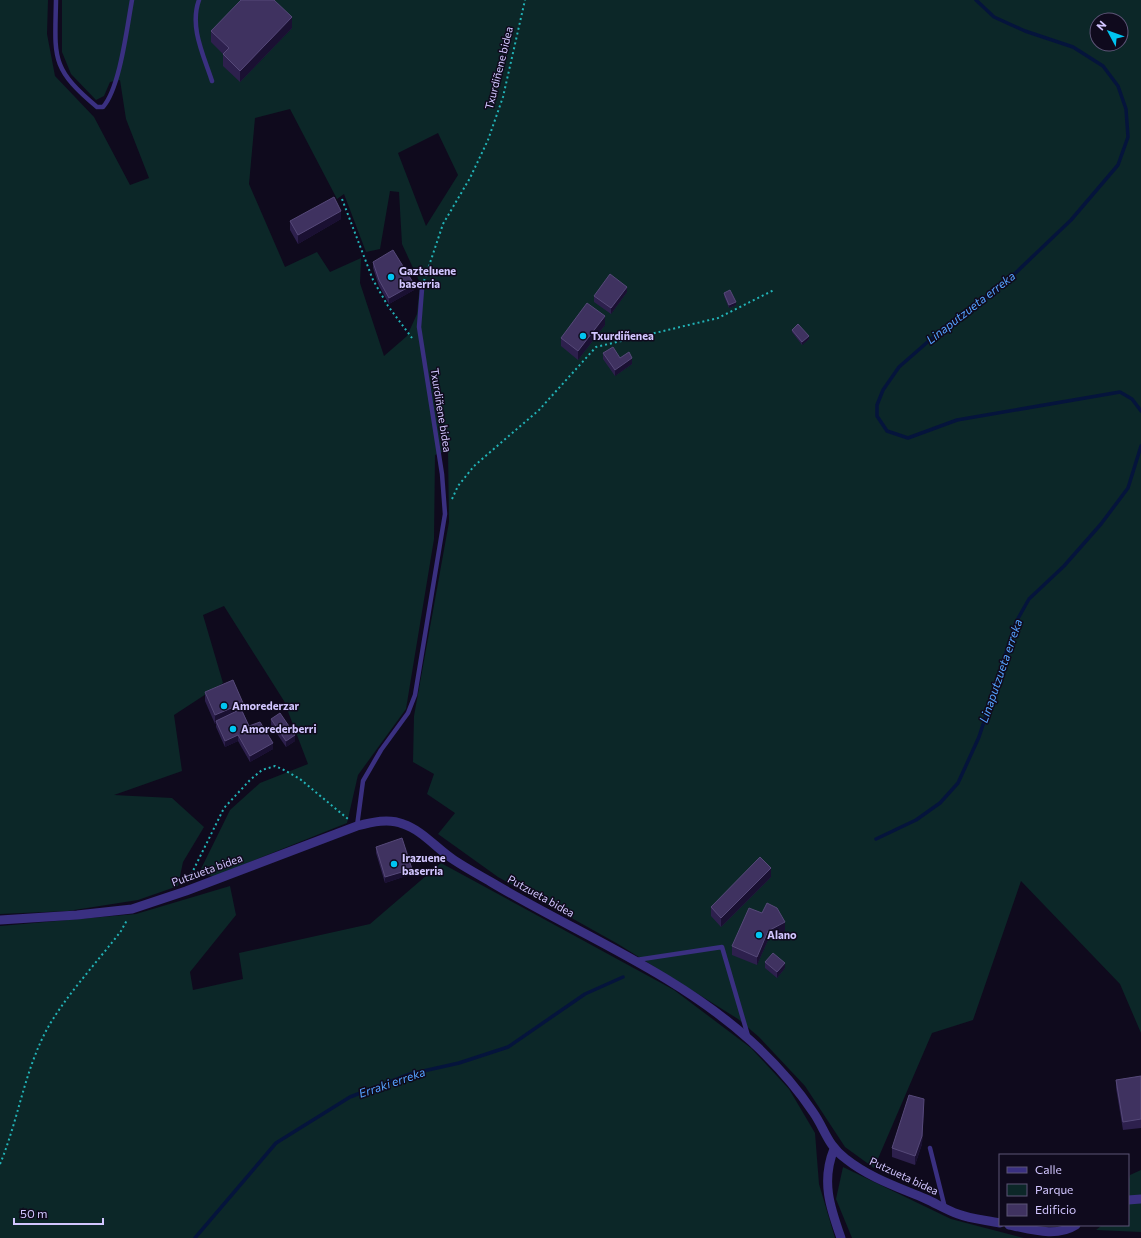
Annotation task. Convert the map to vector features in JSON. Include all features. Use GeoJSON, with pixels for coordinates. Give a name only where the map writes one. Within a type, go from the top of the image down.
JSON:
{"type":"FeatureCollection","features":[{"type":"Feature","properties":{"kind":"street","name":"Putzueta bidea"},"geometry":{"type":"LineString","coordinates":[[0,920],[77,915],[132,909],[186,891],[357,826],[374,822],[401,822],[411,827],[454,860],[505,890],[635,961],[690,994],[749,1040],[796,1087],[815,1115],[824,1134],[834,1149],[846,1160],[877,1179],[959,1215],[999,1223]]}},
{"type":"Feature","properties":{"kind":"street"},"geometry":{"type":"LineString","coordinates":[[834,1149],[828,1162],[829,1204],[841,1238]]}},
{"type":"Feature","properties":{"kind":"street"},"geometry":{"type":"LineString","coordinates":[[1129,1200],[1141,1199]]}},
{"type":"Feature","properties":{"kind":"street"},"geometry":{"type":"LineString","coordinates":[[1014,1226],[1047,1233],[1070,1229],[1074,1226]]}},
{"type":"Feature","properties":{"kind":"lane"},"geometry":{"type":"LineString","coordinates":[[56,0],[54,32],[56,55],[63,74],[97,107],[103,106],[109,100],[115,85],[132,0]]}},
{"type":"Feature","properties":{"kind":"lane"},"geometry":{"type":"LineString","coordinates":[[199,0],[196,8],[195,30],[212,81]]}},
{"type":"Feature","properties":{"kind":"lane","name":"Txurdiñene bidea"},"geometry":{"type":"LineString","coordinates":[[357,826],[366,775],[381,750],[408,713],[415,695],[445,514],[442,474],[419,327],[422,289]]}},
{"type":"Feature","properties":{"kind":"lane"},"geometry":{"type":"LineString","coordinates":[[635,961],[722,947],[749,1040]]}},
{"type":"Feature","properties":{"kind":"lane"},"geometry":{"type":"LineString","coordinates":[[930,1148],[945,1209]]}},
{"type":"Feature","properties":{"kind":"path","name":"Txurdiñene bidea"},"geometry":{"type":"LineString","coordinates":[[422,289],[443,224],[470,178],[488,140],[503,97],[525,0]]}},
{"type":"Feature","properties":{"kind":"path"},"geometry":{"type":"LineString","coordinates":[[342,199],[373,280],[388,306],[423,353]]}},
{"type":"Feature","properties":{"kind":"path"},"geometry":{"type":"LineString","coordinates":[[445,514],[458,486],[474,466],[540,410],[596,347],[718,318],[774,290]]}},
{"type":"Feature","properties":{"kind":"path"},"geometry":{"type":"LineString","coordinates":[[186,891],[190,876],[224,808],[250,780],[262,770],[275,766],[300,779],[334,809],[357,826]]}},
{"type":"Feature","properties":{"kind":"path"},"geometry":{"type":"LineString","coordinates":[[0,1164],[9,1141],[29,1072],[46,1031],[65,1003],[121,931],[132,909]]}},
{"type":"Feature","properties":{"kind":"green space"},"geometry":{"type":"Polygon","coordinates":[[[0,0],[48,0],[47,34],[55,76],[94,117],[130,185],[149,178],[126,119],[120,80],[110,82],[104,96],[96,100],[71,74],[62,52],[62,0],[1141,0],[1141,1033],[1120,984],[1021,881],[973,1020],[932,1033],[874,1168],[845,1147],[805,1086],[759,1037],[738,1019],[618,944],[498,877],[438,834],[455,813],[427,794],[434,774],[413,762],[414,716],[449,522],[448,450],[435,455],[434,539],[406,709],[358,775],[347,823],[215,876],[198,875],[230,810],[260,783],[308,764],[284,701],[224,606],[203,615],[223,683],[174,715],[182,771],[114,795],[172,798],[204,827],[183,862],[178,886],[138,900],[68,911],[0,914],[0,0]],[[290,109],[255,118],[249,184],[285,267],[317,252],[330,272],[361,258],[360,283],[384,356],[407,336],[417,314],[420,283],[402,244],[399,192],[390,191],[380,249],[366,252],[344,194],[337,199],[290,109]],[[438,133],[398,153],[426,226],[458,175],[438,133]]]}},
{"type":"Feature","properties":{"kind":"green space"},"geometry":{"type":"Polygon","coordinates":[[[441,863],[674,990],[751,1048],[789,1089],[815,1133],[819,1184],[835,1238],[0,1238],[0,926],[136,914],[230,886],[236,915],[190,972],[193,990],[243,979],[239,953],[370,924],[441,863]]]}},
{"type":"Feature","properties":{"kind":"green space"},"geometry":{"type":"Polygon","coordinates":[[[843,1167],[951,1219],[1024,1238],[852,1238],[836,1199],[843,1167]]]}},
{"type":"Feature","properties":{"kind":"green space"},"geometry":{"type":"Polygon","coordinates":[[[1141,1170],[1141,1232],[1096,1230],[1101,1226],[1129,1226],[1130,1175],[1141,1170]]]}},
{"type":"Feature","properties":{"kind":"building"},"geometry":{"type":"Polygon","coordinates":[[[241,0],[274,0],[292,17],[240,71],[223,54],[229,48],[211,31],[241,0]]]}},
{"type":"Feature","properties":{"kind":"building"},"geometry":{"type":"Polygon","coordinates":[[[334,197],[341,211],[298,235],[290,221],[334,197]]]}},
{"type":"Feature","properties":{"kind":"building","name":"Gazteluene baserria"},"geometry":{"type":"Polygon","coordinates":[[[393,250],[414,284],[389,298],[379,280],[373,262],[393,250]]]}},
{"type":"Feature","properties":{"kind":"building"},"geometry":{"type":"Polygon","coordinates":[[[610,274],[627,287],[611,308],[594,296],[610,274]]]}},
{"type":"Feature","properties":{"kind":"building"},"geometry":{"type":"Polygon","coordinates":[[[730,290],[736,302],[729,305],[724,293],[730,290]]]}},
{"type":"Feature","properties":{"kind":"building","name":"Txurdiñenea"},"geometry":{"type":"Polygon","coordinates":[[[587,303],[605,316],[578,351],[561,338],[587,303]]]}},
{"type":"Feature","properties":{"kind":"building"},"geometry":{"type":"Polygon","coordinates":[[[798,324],[809,336],[802,342],[792,330],[798,324]]]}},
{"type":"Feature","properties":{"kind":"building"},"geometry":{"type":"Polygon","coordinates":[[[613,347],[620,358],[629,352],[632,358],[615,370],[603,353],[613,347]]]}},
{"type":"Feature","properties":{"kind":"building"},"geometry":{"type":"Polygon","coordinates":[[[233,680],[243,703],[215,715],[205,692],[233,680]]]}},
{"type":"Feature","properties":{"kind":"building"},"geometry":{"type":"Polygon","coordinates":[[[241,709],[249,726],[260,722],[273,743],[250,756],[238,735],[225,741],[216,721],[241,709]]]}},
{"type":"Feature","properties":{"kind":"building"},"geometry":{"type":"Polygon","coordinates":[[[280,713],[295,735],[286,741],[271,719],[280,713]]]}},
{"type":"Feature","properties":{"kind":"building","name":"Irazuene baserria"},"geometry":{"type":"Polygon","coordinates":[[[402,838],[412,869],[385,877],[376,847],[402,838]]]}},
{"type":"Feature","properties":{"kind":"building"},"geometry":{"type":"Polygon","coordinates":[[[760,857],[771,868],[721,918],[711,907],[760,857]]]}},
{"type":"Feature","properties":{"kind":"building","name":"Alano"},"geometry":{"type":"Polygon","coordinates":[[[767,903],[777,908],[785,922],[768,931],[757,957],[732,946],[749,908],[762,913],[767,903]]]}},
{"type":"Feature","properties":{"kind":"building"},"geometry":{"type":"Polygon","coordinates":[[[773,953],[785,963],[777,972],[765,962],[773,953]]]}},
{"type":"Feature","properties":{"kind":"building"},"geometry":{"type":"Polygon","coordinates":[[[1141,1076],[1141,1119],[1123,1122],[1116,1080],[1141,1076]]]}},
{"type":"Feature","properties":{"kind":"building"},"geometry":{"type":"Polygon","coordinates":[[[909,1095],[924,1099],[922,1136],[915,1156],[892,1148],[909,1095]]]}},
{"type":"Feature","properties":{"kind":"waterway","name":"Linaputzueta erreka"},"geometry":{"type":"LineString","coordinates":[[976,0],[994,17],[1025,31],[1073,47],[1103,66],[1118,86],[1126,109],[1128,137],[1118,165],[1071,220],[1006,282],[939,332],[899,367],[883,390],[877,405],[877,416],[887,431],[908,438],[957,420],[1120,392],[1132,399],[1141,411]]}},
{"type":"Feature","properties":{"kind":"waterway","name":"Linaputzueta erreka"},"geometry":{"type":"LineString","coordinates":[[876,839],[916,820],[940,803],[958,783],[979,737],[1016,622],[1029,599],[1064,566],[1101,524],[1128,488],[1141,446]]}},
{"type":"Feature","properties":{"kind":"waterway","name":"Erraki erreka"},"geometry":{"type":"LineString","coordinates":[[195,1238],[276,1143],[350,1097],[410,1074],[459,1063],[508,1047],[585,994],[623,977]]}},
{"type":"Feature","properties":{"kind":"place","name":"Gazteluene baserria"},"geometry":{"type":"Point","coordinates":[391,277]}},
{"type":"Feature","properties":{"kind":"place","name":"Txurdiñenea"},"geometry":{"type":"Point","coordinates":[583,336]}},
{"type":"Feature","properties":{"kind":"place","name":"Amorederzar"},"geometry":{"type":"Point","coordinates":[224,706]}},
{"type":"Feature","properties":{"kind":"place","name":"Amorederberri"},"geometry":{"type":"Point","coordinates":[233,729]}},
{"type":"Feature","properties":{"kind":"place","name":"Irazuene baserria"},"geometry":{"type":"Point","coordinates":[394,864]}},
{"type":"Feature","properties":{"kind":"place","name":"Alano"},"geometry":{"type":"Point","coordinates":[759,935]}}]}
